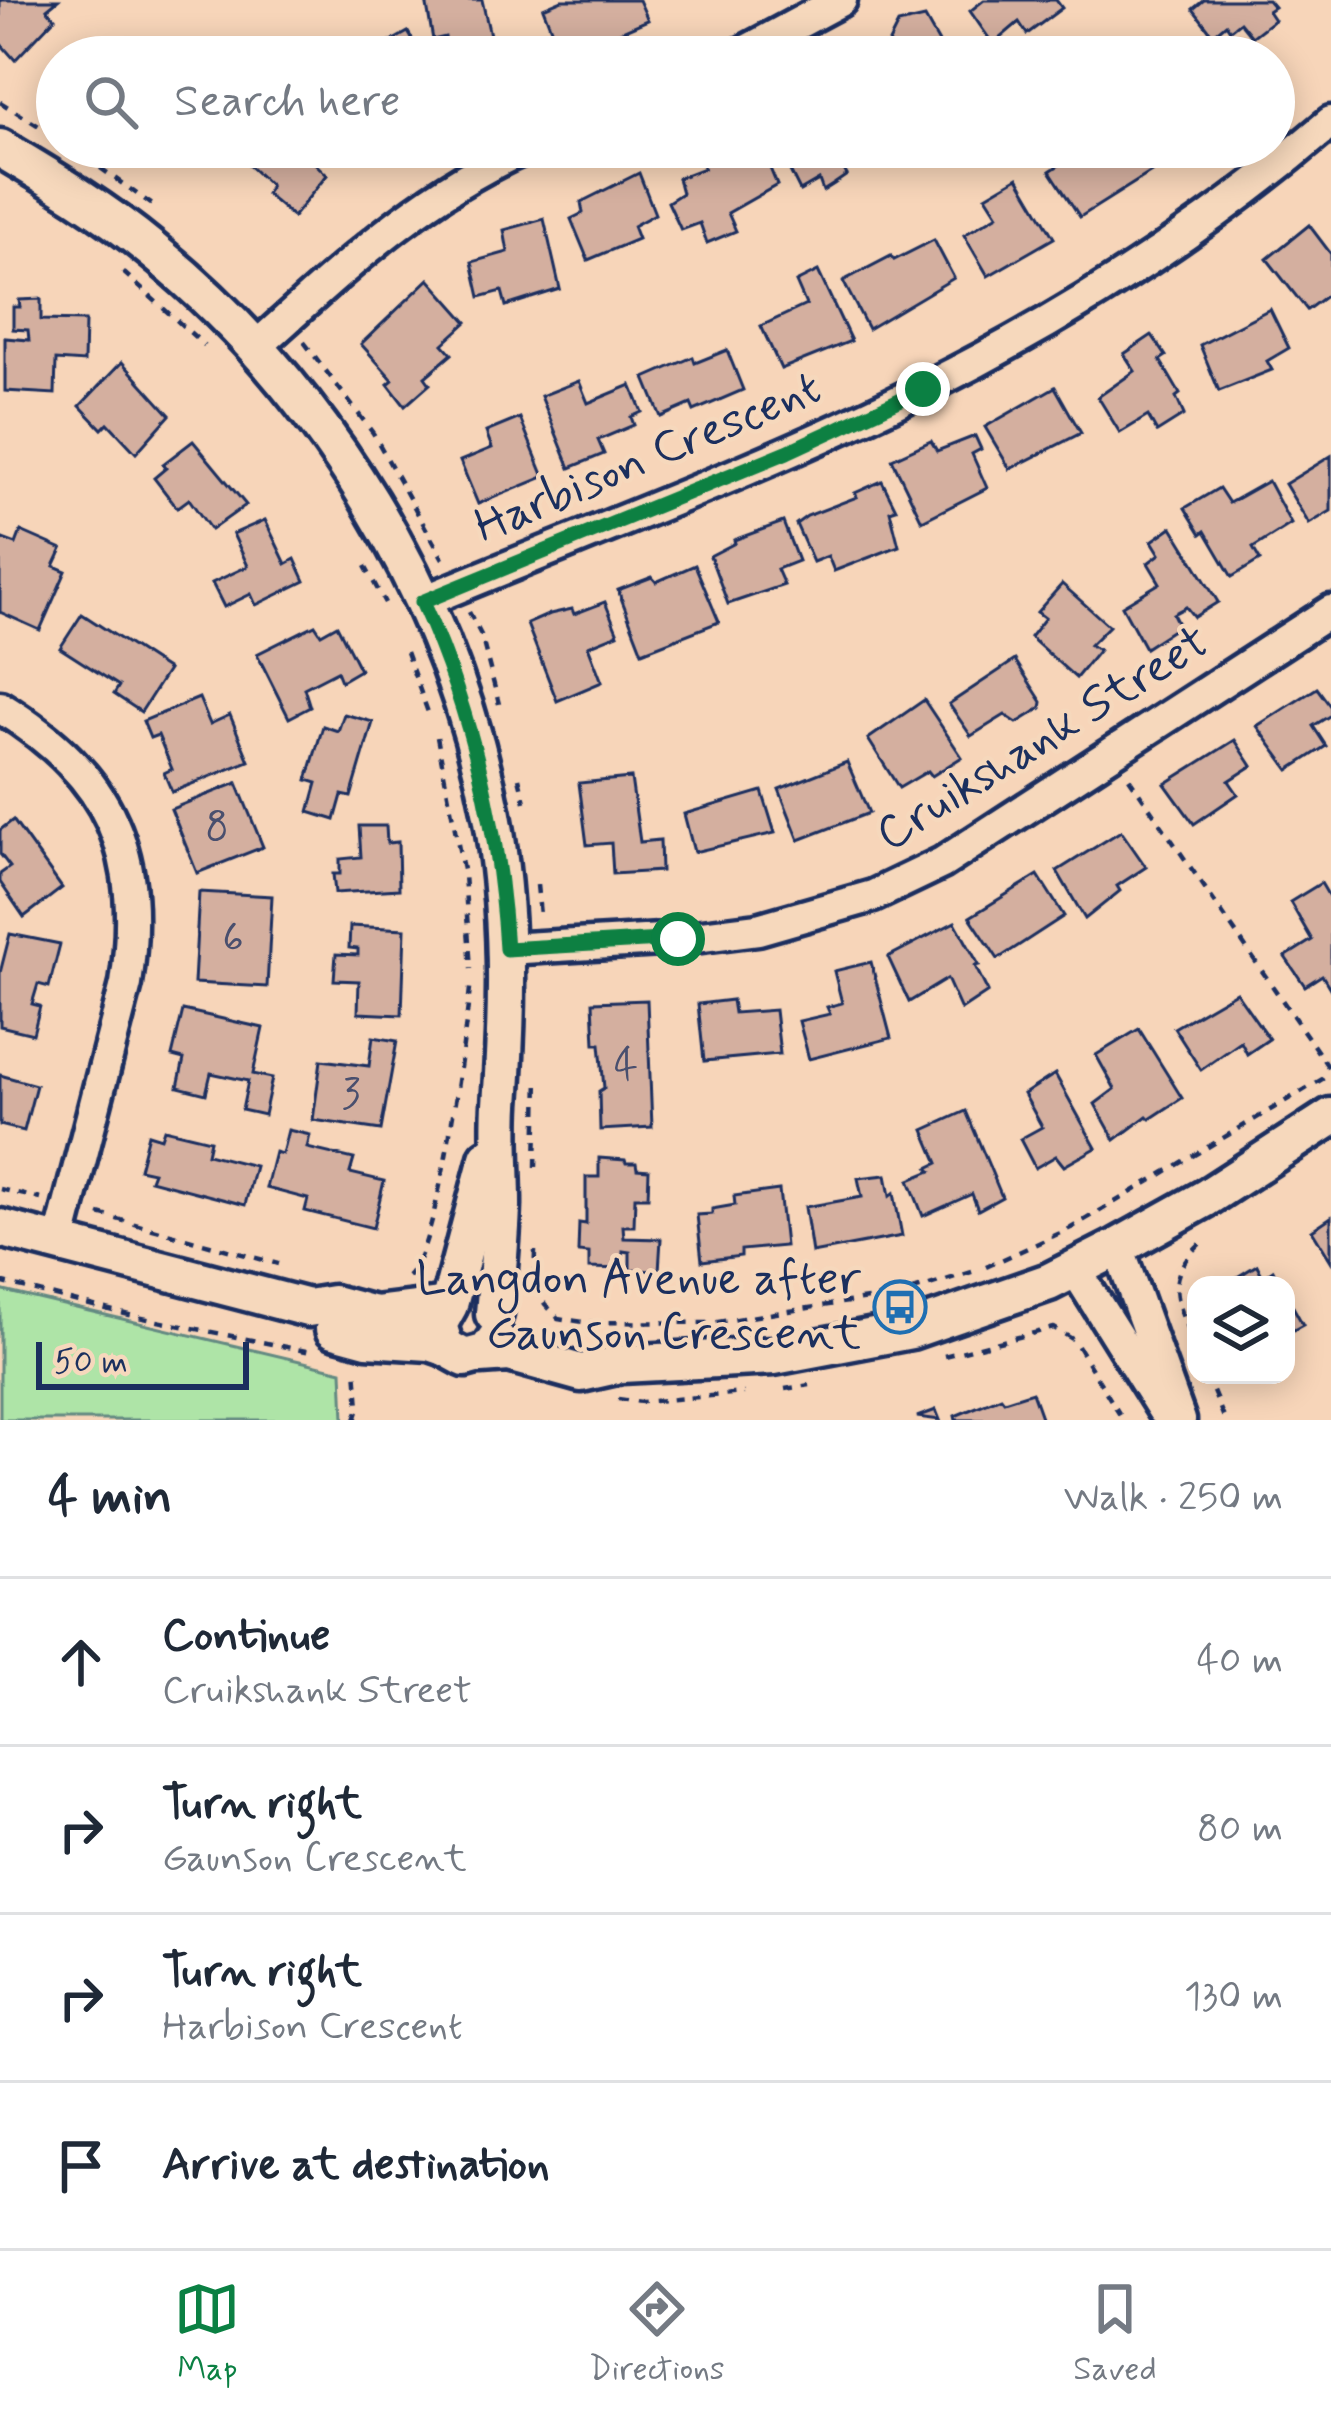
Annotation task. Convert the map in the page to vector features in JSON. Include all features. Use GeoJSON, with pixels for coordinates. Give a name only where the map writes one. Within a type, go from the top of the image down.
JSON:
{"type":"FeatureCollection","features":[{"type":"Feature","properties":{"kind":"street"},"geometry":{"type":"LineString","coordinates":[[774,36],[841,0]]}},
{"type":"Feature","properties":{"kind":"street","name":"Harbison Crescent"},"geometry":{"type":"LineString","coordinates":[[1295,150],[1331,122]]}},
{"type":"Feature","properties":{"kind":"street"},"geometry":{"type":"LineString","coordinates":[[0,148],[85,199],[153,250],[256,347],[329,438],[371,502],[405,606],[472,729],[492,816],[506,949],[502,1210],[495,1314],[499,1332],[495,1343],[481,1355]]}},
{"type":"Feature","properties":{"kind":"street"},"geometry":{"type":"LineString","coordinates":[[256,347],[381,235],[440,193],[488,168]]}},
{"type":"Feature","properties":{"kind":"street","name":"Harbison Crescent"},"geometry":{"type":"LineString","coordinates":[[405,606],[787,452],[989,355],[1177,240],[1271,168]]}},
{"type":"Feature","properties":{"kind":"street","name":"Cruikshank Street"},"geometry":{"type":"LineString","coordinates":[[506,949],[678,939],[758,929],[836,910],[942,862],[1331,611]]}},
{"type":"Feature","properties":{"kind":"street"},"geometry":{"type":"LineString","coordinates":[[0,707],[45,735],[82,771],[119,835],[131,888],[132,943],[126,984],[59,1244]]}},
{"type":"Feature","properties":{"kind":"street"},"geometry":{"type":"LineString","coordinates":[[445,1347],[438,1325],[449,1306],[501,1108]]}},
{"type":"Feature","properties":{"kind":"street"},"geometry":{"type":"LineString","coordinates":[[0,1228],[308,1308],[333,1304],[390,1314],[472,1298],[581,1373],[622,1364],[774,1356],[911,1330],[1022,1293],[1206,1198],[1331,1117]]}},
{"type":"Feature","properties":{"kind":"street"},"geometry":{"type":"LineString","coordinates":[[1118,1247],[1180,1420]]}},
{"type":"Feature","properties":{"kind":"street"},"geometry":{"type":"LineString","coordinates":[[1075,1269],[1170,1420]]}},
{"type":"Feature","properties":{"kind":"street"},"geometry":{"type":"LineString","coordinates":[[390,1314],[430,1342],[465,1358],[509,1352],[558,1358]]}},
{"type":"Feature","properties":{"kind":"path"},"geometry":{"type":"LineString","coordinates":[[0,102],[36,124]]}},
{"type":"Feature","properties":{"kind":"path"},"geometry":{"type":"LineString","coordinates":[[123,271],[205,346]]}},
{"type":"Feature","properties":{"kind":"path"},"geometry":{"type":"LineString","coordinates":[[308,346],[374,433],[441,556]]}},
{"type":"Feature","properties":{"kind":"path"},"geometry":{"type":"LineString","coordinates":[[359,554],[405,606]]}},
{"type":"Feature","properties":{"kind":"path"},"geometry":{"type":"LineString","coordinates":[[390,1314],[418,1268],[436,1197],[462,1065],[472,974],[464,875],[436,734],[405,649]]}},
{"type":"Feature","properties":{"kind":"path"},"geometry":{"type":"LineString","coordinates":[[535,1240],[534,1285],[558,1318],[711,1323],[900,1294],[986,1267],[1071,1228],[1331,1072],[1112,753]]}},
{"type":"Feature","properties":{"kind":"path"},"geometry":{"type":"LineString","coordinates":[[536,1173],[538,1060]]}},
{"type":"Feature","properties":{"kind":"path"},"geometry":{"type":"LineString","coordinates":[[0,1189],[295,1269]]}},
{"type":"Feature","properties":{"kind":"path"},"geometry":{"type":"LineString","coordinates":[[1187,1327],[1173,1292],[1179,1266],[1221,1228]]}},
{"type":"Feature","properties":{"kind":"path"},"geometry":{"type":"LineString","coordinates":[[355,1361],[359,1408],[355,1420]]}},
{"type":"Feature","properties":{"kind":"path"},"geometry":{"type":"LineString","coordinates":[[1210,1384],[1225,1420]]}},
{"type":"Feature","properties":{"kind":"green space"},"geometry":{"type":"Polygon","coordinates":[[[0,1290],[342,1371],[344,1420],[0,1420],[0,1290]]]}},
{"type":"Feature","properties":{"kind":"building"},"geometry":{"type":"Polygon","coordinates":[[[0,0],[58,0],[47,9],[55,18],[15,60],[0,43],[0,0]]]}},
{"type":"Feature","properties":{"kind":"building"},"geometry":{"type":"Polygon","coordinates":[[[426,0],[482,0],[490,36],[432,36],[426,0]]]}},
{"type":"Feature","properties":{"kind":"building"},"geometry":{"type":"Polygon","coordinates":[[[562,0],[639,0],[648,20],[611,36],[554,36],[543,8],[562,0]]]}},
{"type":"Feature","properties":{"kind":"building"},"geometry":{"type":"Polygon","coordinates":[[[984,0],[1056,0],[1062,8],[1027,34],[1019,22],[1002,36],[987,36],[970,11],[984,0]]]}},
{"type":"Feature","properties":{"kind":"building"},"geometry":{"type":"Polygon","coordinates":[[[1204,0],[1268,0],[1274,7],[1268,11],[1274,20],[1253,36],[1240,22],[1230,30],[1226,24],[1213,35],[1193,9],[1204,0]]]}},
{"type":"Feature","properties":{"kind":"building"},"geometry":{"type":"Polygon","coordinates":[[[925,18],[935,36],[892,36],[898,24],[925,18]]]}},
{"type":"Feature","properties":{"kind":"building"},"geometry":{"type":"Polygon","coordinates":[[[252,168],[320,168],[327,175],[293,217],[266,194],[271,186],[252,168]]]}},
{"type":"Feature","properties":{"kind":"building"},"geometry":{"type":"Polygon","coordinates":[[[704,168],[770,168],[777,185],[728,213],[736,231],[707,243],[700,223],[681,230],[668,202],[682,193],[678,178],[704,168]]]}},
{"type":"Feature","properties":{"kind":"building"},"geometry":{"type":"Polygon","coordinates":[[[788,168],[843,168],[847,175],[823,191],[819,180],[800,191],[788,168]]]}},
{"type":"Feature","properties":{"kind":"building"},"geometry":{"type":"Polygon","coordinates":[[[1151,168],[1153,171],[1080,217],[1050,171],[1151,168]]]}},
{"type":"Feature","properties":{"kind":"building"},"geometry":{"type":"Polygon","coordinates":[[[639,173],[655,214],[633,226],[638,239],[588,260],[571,219],[583,213],[581,202],[639,173]]]}},
{"type":"Feature","properties":{"kind":"building"},"geometry":{"type":"Polygon","coordinates":[[[1018,177],[1054,238],[988,276],[964,235],[998,215],[986,196],[1018,177]]]}},
{"type":"Feature","properties":{"kind":"building"},"geometry":{"type":"Polygon","coordinates":[[[544,219],[560,289],[506,306],[502,291],[480,297],[472,262],[508,252],[504,230],[544,219]]]}},
{"type":"Feature","properties":{"kind":"building"},"geometry":{"type":"Polygon","coordinates":[[[1309,225],[1331,254],[1331,292],[1307,310],[1267,259],[1309,225]]]}},
{"type":"Feature","properties":{"kind":"building"},"geometry":{"type":"Polygon","coordinates":[[[934,240],[954,278],[868,329],[843,281],[934,240]]]}},
{"type":"Feature","properties":{"kind":"building"},"geometry":{"type":"Polygon","coordinates":[[[818,271],[851,341],[781,369],[761,326],[806,305],[796,282],[818,271]]]}},
{"type":"Feature","properties":{"kind":"building"},"geometry":{"type":"Polygon","coordinates":[[[429,279],[467,322],[443,344],[452,354],[425,377],[430,384],[405,406],[388,384],[393,380],[361,344],[429,279]]]}},
{"type":"Feature","properties":{"kind":"building"},"geometry":{"type":"Polygon","coordinates":[[[41,299],[41,320],[85,321],[84,362],[56,360],[55,394],[5,391],[5,338],[29,340],[28,330],[13,329],[13,307],[20,307],[19,300],[41,299]]]}},
{"type":"Feature","properties":{"kind":"building"},"geometry":{"type":"Polygon","coordinates":[[[1270,309],[1289,348],[1267,361],[1272,370],[1219,391],[1200,345],[1270,309]]]}},
{"type":"Feature","properties":{"kind":"building"},"geometry":{"type":"Polygon","coordinates":[[[1152,335],[1166,356],[1160,360],[1180,394],[1176,397],[1184,415],[1157,432],[1148,416],[1120,433],[1098,397],[1135,371],[1124,354],[1152,335]]]}},
{"type":"Feature","properties":{"kind":"building"},"geometry":{"type":"Polygon","coordinates":[[[727,350],[743,390],[694,411],[691,404],[661,417],[645,378],[693,357],[695,363],[727,350]]]}},
{"type":"Feature","properties":{"kind":"building"},"geometry":{"type":"Polygon","coordinates":[[[122,362],[170,415],[136,453],[108,423],[102,429],[80,406],[122,362]]]}},
{"type":"Feature","properties":{"kind":"building"},"geometry":{"type":"Polygon","coordinates":[[[579,381],[588,403],[631,385],[642,412],[631,417],[634,425],[598,440],[604,454],[570,468],[541,396],[579,381]]]}},
{"type":"Feature","properties":{"kind":"building"},"geometry":{"type":"Polygon","coordinates":[[[1055,387],[1081,433],[1010,469],[985,427],[1055,387]]]}},
{"type":"Feature","properties":{"kind":"building"},"geometry":{"type":"Polygon","coordinates":[[[520,418],[544,477],[478,504],[460,461],[492,448],[486,432],[520,418]]]}},
{"type":"Feature","properties":{"kind":"building"},"geometry":{"type":"Polygon","coordinates":[[[975,436],[981,449],[972,454],[987,488],[922,521],[892,459],[931,441],[937,451],[975,436]]]}},
{"type":"Feature","properties":{"kind":"building"},"geometry":{"type":"Polygon","coordinates":[[[193,441],[246,505],[211,530],[189,499],[177,508],[154,478],[166,468],[163,464],[193,441]]]}},
{"type":"Feature","properties":{"kind":"building"},"geometry":{"type":"Polygon","coordinates":[[[1331,456],[1331,511],[1309,524],[1285,484],[1331,456]]]}},
{"type":"Feature","properties":{"kind":"building"},"geometry":{"type":"Polygon","coordinates":[[[882,481],[896,509],[890,511],[899,546],[834,571],[828,556],[813,562],[796,524],[882,481]]]}},
{"type":"Feature","properties":{"kind":"building"},"geometry":{"type":"Polygon","coordinates":[[[1268,481],[1291,524],[1253,548],[1260,560],[1232,577],[1185,508],[1219,488],[1229,503],[1268,481]]]}},
{"type":"Feature","properties":{"kind":"building"},"geometry":{"type":"Polygon","coordinates":[[[265,520],[286,564],[295,559],[305,581],[256,605],[251,594],[224,607],[212,583],[248,566],[233,534],[265,520]]]}},
{"type":"Feature","properties":{"kind":"building"},"geometry":{"type":"Polygon","coordinates":[[[783,522],[798,561],[777,569],[784,585],[728,604],[710,556],[734,540],[783,522]]]}},
{"type":"Feature","properties":{"kind":"building"},"geometry":{"type":"Polygon","coordinates":[[[1172,527],[1218,602],[1194,617],[1186,607],[1173,614],[1179,626],[1145,648],[1122,606],[1160,583],[1148,563],[1160,554],[1152,541],[1172,527]]]}},
{"type":"Feature","properties":{"kind":"building"},"geometry":{"type":"Polygon","coordinates":[[[21,531],[62,549],[54,566],[66,571],[40,630],[0,612],[0,538],[16,544],[21,531]]]}},
{"type":"Feature","properties":{"kind":"building"},"geometry":{"type":"Polygon","coordinates":[[[695,565],[719,622],[642,652],[618,590],[652,577],[656,582],[695,565]]]}},
{"type":"Feature","properties":{"kind":"building"},"geometry":{"type":"Polygon","coordinates":[[[1062,584],[1109,626],[1090,645],[1099,650],[1076,678],[1030,637],[1045,618],[1037,612],[1062,584]]]}},
{"type":"Feature","properties":{"kind":"building"},"geometry":{"type":"Polygon","coordinates":[[[605,602],[618,634],[588,646],[602,682],[557,701],[527,624],[605,602]]]}},
{"type":"Feature","properties":{"kind":"building"},"geometry":{"type":"Polygon","coordinates":[[[82,614],[168,670],[141,712],[114,694],[119,686],[60,648],[82,614]]]}},
{"type":"Feature","properties":{"kind":"building"},"geometry":{"type":"Polygon","coordinates":[[[315,625],[321,634],[337,625],[360,670],[341,681],[337,671],[304,688],[310,707],[289,718],[257,654],[315,625]]]}},
{"type":"Feature","properties":{"kind":"building"},"geometry":{"type":"Polygon","coordinates":[[[1015,660],[1042,702],[1041,708],[1017,723],[1005,715],[971,736],[949,704],[1015,660]]]}},
{"type":"Feature","properties":{"kind":"building"},"geometry":{"type":"Polygon","coordinates":[[[1317,688],[1331,707],[1331,715],[1313,726],[1326,746],[1289,770],[1257,726],[1317,688]]]}},
{"type":"Feature","properties":{"kind":"building"},"geometry":{"type":"Polygon","coordinates":[[[199,698],[210,724],[230,715],[249,761],[172,792],[164,773],[172,769],[158,735],[150,738],[143,721],[199,698]]]}},
{"type":"Feature","properties":{"kind":"building"},"geometry":{"type":"Polygon","coordinates":[[[924,700],[962,757],[932,776],[928,771],[899,788],[868,739],[924,700]]]}},
{"type":"Feature","properties":{"kind":"building"},"geometry":{"type":"Polygon","coordinates":[[[344,714],[373,722],[351,797],[342,795],[335,820],[309,812],[317,783],[307,780],[323,726],[338,731],[344,714]]]}},
{"type":"Feature","properties":{"kind":"building"},"geometry":{"type":"Polygon","coordinates":[[[1235,740],[1252,766],[1229,781],[1238,794],[1194,824],[1165,784],[1235,740]]]}},
{"type":"Feature","properties":{"kind":"building"},"geometry":{"type":"Polygon","coordinates":[[[847,762],[869,813],[799,840],[779,789],[847,762]]]}},
{"type":"Feature","properties":{"kind":"building"},"geometry":{"type":"Polygon","coordinates":[[[631,778],[640,842],[660,840],[661,871],[613,874],[611,843],[587,845],[579,783],[631,778]]]}},
{"type":"Feature","properties":{"kind":"building"},"geometry":{"type":"Polygon","coordinates":[[[237,783],[263,847],[197,873],[171,809],[237,783]]]}},
{"type":"Feature","properties":{"kind":"building"},"geometry":{"type":"Polygon","coordinates":[[[762,791],[775,833],[694,852],[684,814],[762,791]]]}},
{"type":"Feature","properties":{"kind":"building"},"geometry":{"type":"Polygon","coordinates":[[[13,820],[62,888],[24,917],[0,882],[0,874],[10,867],[0,854],[0,830],[13,820]]]}},
{"type":"Feature","properties":{"kind":"building"},"geometry":{"type":"Polygon","coordinates":[[[359,826],[386,826],[387,843],[398,842],[399,889],[335,893],[333,874],[340,874],[340,859],[361,857],[359,826]]]}},
{"type":"Feature","properties":{"kind":"building"},"geometry":{"type":"Polygon","coordinates":[[[1121,831],[1146,867],[1117,886],[1120,891],[1085,919],[1057,871],[1121,831]]]}},
{"type":"Feature","properties":{"kind":"building"},"geometry":{"type":"Polygon","coordinates":[[[1038,875],[1064,916],[998,959],[970,917],[1038,875]]]}},
{"type":"Feature","properties":{"kind":"building"},"geometry":{"type":"Polygon","coordinates":[[[1321,883],[1331,900],[1331,990],[1322,975],[1305,986],[1285,957],[1312,940],[1290,902],[1321,883]]]}},
{"type":"Feature","properties":{"kind":"building"},"geometry":{"type":"Polygon","coordinates":[[[199,892],[272,896],[267,987],[194,983],[199,892]]]}},
{"type":"Feature","properties":{"kind":"building"},"geometry":{"type":"Polygon","coordinates":[[[955,922],[988,992],[961,1010],[947,979],[909,1002],[888,957],[955,922]]]}},
{"type":"Feature","properties":{"kind":"building"},"geometry":{"type":"Polygon","coordinates":[[[350,926],[405,929],[402,1015],[358,1013],[359,981],[334,980],[336,954],[358,955],[358,949],[349,948],[350,926]]]}},
{"type":"Feature","properties":{"kind":"building"},"geometry":{"type":"Polygon","coordinates":[[[10,934],[60,944],[49,987],[38,984],[32,1004],[40,1006],[33,1034],[0,1026],[0,973],[10,934]]]}},
{"type":"Feature","properties":{"kind":"building"},"geometry":{"type":"Polygon","coordinates":[[[871,962],[891,1038],[809,1059],[799,1021],[830,1014],[827,1007],[842,1003],[834,971],[871,962]]]}},
{"type":"Feature","properties":{"kind":"building"},"geometry":{"type":"Polygon","coordinates":[[[1236,992],[1269,1039],[1247,1054],[1241,1042],[1201,1070],[1174,1028],[1236,992]]]}},
{"type":"Feature","properties":{"kind":"building"},"geometry":{"type":"Polygon","coordinates":[[[647,1000],[652,1127],[600,1130],[599,1091],[604,1088],[593,1002],[647,1000]]]}},
{"type":"Feature","properties":{"kind":"building"},"geometry":{"type":"Polygon","coordinates":[[[732,1000],[734,1013],[775,1010],[780,1054],[704,1061],[698,1004],[732,1000]]]}},
{"type":"Feature","properties":{"kind":"building"},"geometry":{"type":"Polygon","coordinates":[[[183,1010],[263,1028],[253,1074],[272,1078],[264,1115],[242,1110],[248,1081],[211,1073],[206,1094],[178,1087],[184,1059],[172,1056],[183,1010]]]}},
{"type":"Feature","properties":{"kind":"building"},"geometry":{"type":"Polygon","coordinates":[[[1139,1029],[1182,1098],[1115,1140],[1095,1104],[1115,1089],[1096,1055],[1139,1029]]]}},
{"type":"Feature","properties":{"kind":"building"},"geometry":{"type":"Polygon","coordinates":[[[373,1037],[397,1041],[381,1130],[313,1120],[321,1060],[369,1066],[373,1037]]]}},
{"type":"Feature","properties":{"kind":"building"},"geometry":{"type":"Polygon","coordinates":[[[1055,1074],[1096,1148],[1064,1166],[1056,1156],[1035,1168],[1020,1139],[1042,1127],[1024,1094],[1055,1074]]]}},
{"type":"Feature","properties":{"kind":"building"},"geometry":{"type":"Polygon","coordinates":[[[0,1075],[36,1085],[24,1131],[0,1125],[0,1075]]]}},
{"type":"Feature","properties":{"kind":"building"},"geometry":{"type":"Polygon","coordinates":[[[966,1111],[1002,1197],[978,1210],[972,1194],[923,1216],[909,1180],[938,1163],[924,1130],[966,1111]]]}},
{"type":"Feature","properties":{"kind":"building"},"geometry":{"type":"Polygon","coordinates":[[[164,1129],[210,1140],[207,1154],[255,1166],[245,1205],[150,1180],[153,1172],[139,1169],[148,1134],[161,1138],[164,1129]]]}},
{"type":"Feature","properties":{"kind":"building"},"geometry":{"type":"Polygon","coordinates":[[[288,1130],[310,1135],[307,1148],[354,1159],[350,1173],[384,1181],[373,1228],[305,1211],[308,1199],[266,1188],[275,1152],[282,1154],[288,1130]]]}},
{"type":"Feature","properties":{"kind":"building"},"geometry":{"type":"Polygon","coordinates":[[[599,1158],[625,1160],[636,1163],[637,1169],[649,1170],[648,1197],[635,1197],[634,1226],[623,1226],[624,1238],[661,1239],[659,1271],[630,1270],[630,1252],[623,1251],[623,1269],[589,1268],[589,1253],[578,1252],[579,1223],[586,1224],[586,1177],[599,1177],[599,1158]]]}},
{"type":"Feature","properties":{"kind":"building"},"geometry":{"type":"Polygon","coordinates":[[[886,1175],[902,1236],[812,1253],[805,1207],[862,1197],[858,1178],[886,1175]]]}},
{"type":"Feature","properties":{"kind":"building"},"geometry":{"type":"Polygon","coordinates":[[[779,1190],[785,1246],[741,1250],[741,1256],[702,1261],[697,1215],[735,1205],[734,1196],[779,1190]]]}},
{"type":"Feature","properties":{"kind":"building"},"geometry":{"type":"Polygon","coordinates":[[[1331,1217],[1331,1261],[1312,1230],[1331,1217]]]}},
{"type":"Feature","properties":{"kind":"building"},"geometry":{"type":"Polygon","coordinates":[[[1257,1265],[1262,1276],[1239,1276],[1257,1265]]]}},
{"type":"Feature","properties":{"kind":"building"},"geometry":{"type":"Polygon","coordinates":[[[1032,1392],[1042,1420],[956,1420],[955,1416],[1001,1397],[1004,1401],[1032,1392]]]}},
{"type":"Feature","properties":{"kind":"building"},"geometry":{"type":"Polygon","coordinates":[[[936,1410],[940,1420],[917,1417],[936,1410]]]}},
{"type":"Feature","properties":{"kind":"place","name":"Langdon Avenue after Gaunson Crescent"},"geometry":{"type":"Point","coordinates":[900,1307]}},
{"type":"Feature","properties":{"kind":"route"},"geometry":{"type":"LineString","coordinates":[[678,939],[506,949],[492,816],[472,729],[422,602],[787,452],[923,389]]}}]}
